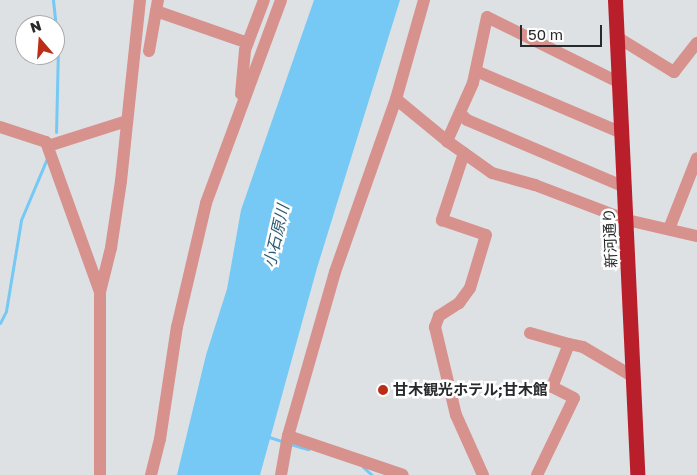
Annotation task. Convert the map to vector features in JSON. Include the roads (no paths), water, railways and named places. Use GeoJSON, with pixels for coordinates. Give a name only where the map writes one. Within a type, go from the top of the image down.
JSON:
{"type":"FeatureCollection","features":[{"type":"Feature","properties":{"kind":"highway","name":"新河通り"},"geometry":{"type":"LineString","coordinates":[[615,0],[627,220],[637,475]]}},
{"type":"Feature","properties":{"kind":"street"},"geometry":{"type":"LineString","coordinates":[[100,475],[100,292],[111,248],[140,0]]}},
{"type":"Feature","properties":{"kind":"street"},"geometry":{"type":"LineString","coordinates":[[239,112],[248,43],[264,0]]}},
{"type":"Feature","properties":{"kind":"street"},"geometry":{"type":"LineString","coordinates":[[151,475],[160,439],[177,327],[206,203],[281,0]]}},
{"type":"Feature","properties":{"kind":"street"},"geometry":{"type":"LineString","coordinates":[[281,475],[288,436],[335,272],[396,99],[424,0]]}},
{"type":"Feature","properties":{"kind":"street"},"geometry":{"type":"LineString","coordinates":[[149,51],[157,6],[248,43]]}},
{"type":"Feature","properties":{"kind":"street"},"geometry":{"type":"LineString","coordinates":[[447,141],[461,114],[476,70],[487,17],[618,82]]}},
{"type":"Feature","properties":{"kind":"street"},"geometry":{"type":"LineString","coordinates":[[617,36],[674,72],[697,43]]}},
{"type":"Feature","properties":{"kind":"street"},"geometry":{"type":"LineString","coordinates":[[476,70],[622,133]]}},
{"type":"Feature","properties":{"kind":"street"},"geometry":{"type":"LineString","coordinates":[[396,99],[447,141],[492,173],[535,185],[627,220],[697,236]]}},
{"type":"Feature","properties":{"kind":"street"},"geometry":{"type":"LineString","coordinates":[[461,114],[467,120],[625,187]]}},
{"type":"Feature","properties":{"kind":"street"},"geometry":{"type":"LineString","coordinates":[[48,146],[127,122]]}},
{"type":"Feature","properties":{"kind":"street"},"geometry":{"type":"LineString","coordinates":[[0,127],[46,142],[100,292]]}},
{"type":"Feature","properties":{"kind":"street"},"geometry":{"type":"LineString","coordinates":[[464,153],[442,220],[486,235],[470,288],[459,303],[439,316],[435,327],[456,415],[483,475]]}},
{"type":"Feature","properties":{"kind":"street"},"geometry":{"type":"LineString","coordinates":[[669,229],[697,158]]}},
{"type":"Feature","properties":{"kind":"street"},"geometry":{"type":"LineString","coordinates":[[530,333],[583,347],[632,376]]}},
{"type":"Feature","properties":{"kind":"street"},"geometry":{"type":"LineString","coordinates":[[537,475],[574,398],[552,388],[569,344]]}},
{"type":"Feature","properties":{"kind":"street"},"geometry":{"type":"LineString","coordinates":[[288,436],[403,475]]}},
{"type":"Feature","properties":{"kind":"water","name":"小石原川"},"geometry":{"type":"Polygon","coordinates":[[[314,0],[400,0],[317,268],[260,475],[177,475],[206,355],[227,289],[241,210],[314,0]]]}},
{"type":"Feature","properties":{"kind":"waterway"},"geometry":{"type":"LineString","coordinates":[[53,0],[58,47],[56,132]]}},
{"type":"Feature","properties":{"kind":"waterway"},"geometry":{"type":"LineString","coordinates":[[0,323],[6,311],[21,220],[48,156]]}},
{"type":"Feature","properties":{"kind":"waterway"},"geometry":{"type":"LineString","coordinates":[[266,436],[284,442]]}},
{"type":"Feature","properties":{"kind":"waterway"},"geometry":{"type":"LineString","coordinates":[[290,444],[308,449]]}},
{"type":"Feature","properties":{"kind":"waterway"},"geometry":{"type":"LineString","coordinates":[[363,467],[372,475]]}},
{"type":"Feature","properties":{"kind":"place","name":"甘木観光ホテル;甘木館"},"geometry":{"type":"Point","coordinates":[383,390]}}]}
